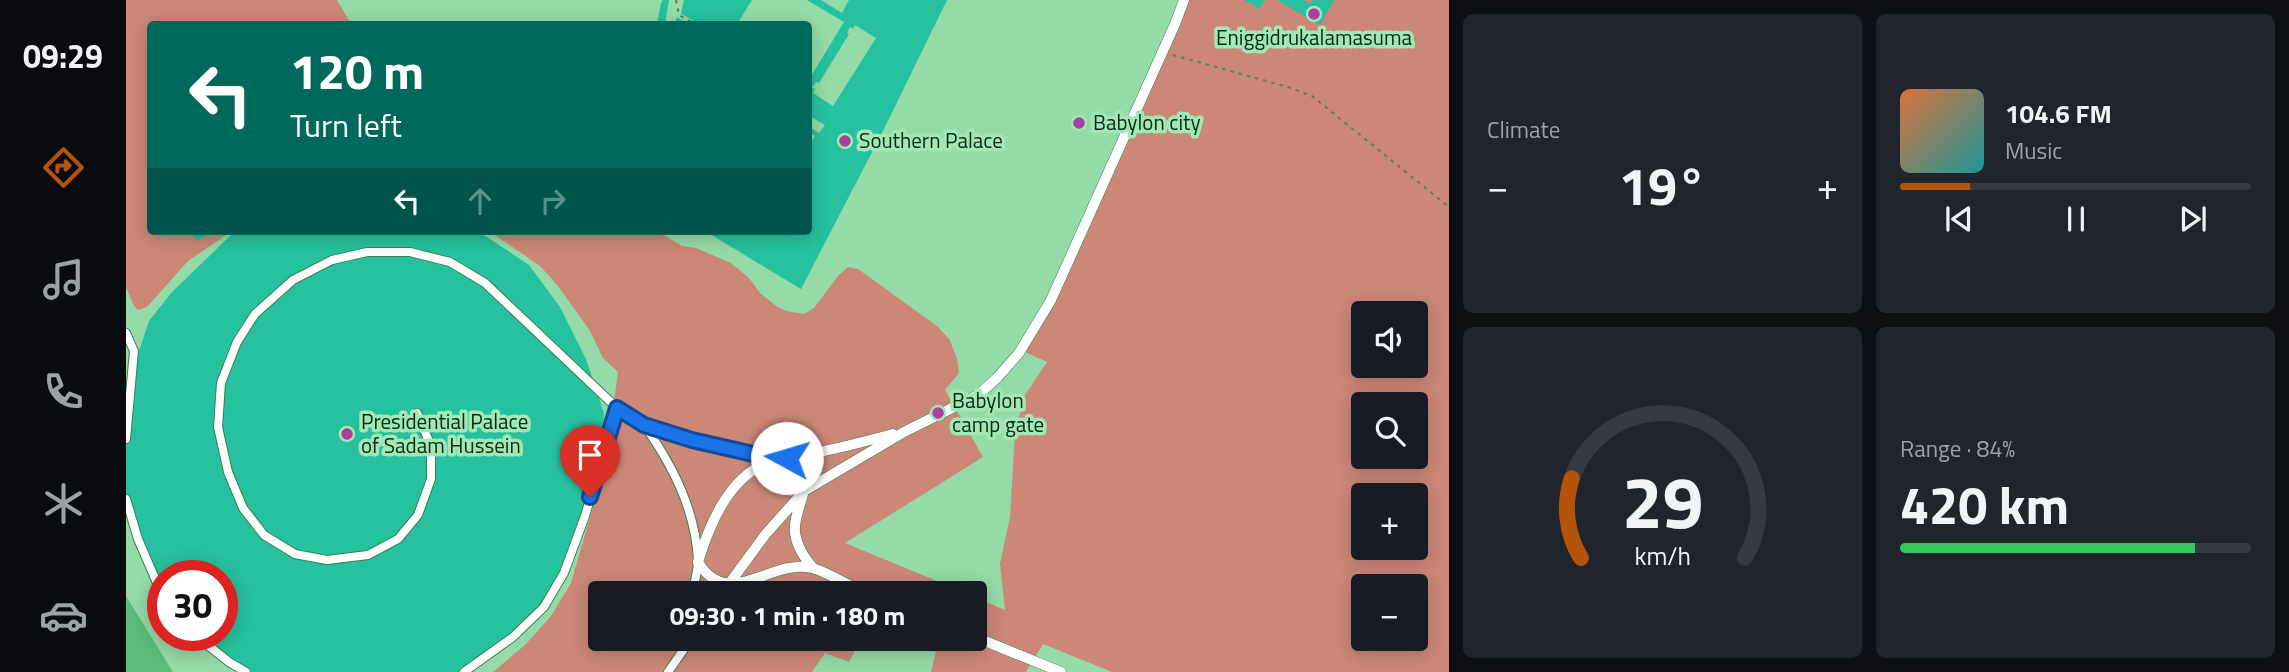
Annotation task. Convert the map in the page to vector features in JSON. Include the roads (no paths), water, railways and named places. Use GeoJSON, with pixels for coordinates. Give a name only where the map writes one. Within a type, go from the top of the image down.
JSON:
{"type":"FeatureCollection","features":[{"type":"Feature","properties":{"kind":"street"},"geometry":{"type":"LineString","coordinates":[[731,581],[765,535],[804,491],[904,432],[978,395],[1021,350],[1051,300],[1184,0]]}},
{"type":"Feature","properties":{"kind":"street"},"geometry":{"type":"LineString","coordinates":[[417,413],[431,446],[431,479],[418,515],[398,539],[368,555],[327,560],[296,554],[264,535],[243,508],[228,472],[218,427],[221,383],[237,342],[255,314],[293,280],[332,261],[367,252],[410,252],[450,262],[485,283],[617,408],[644,425],[724,448],[787,458],[798,463],[804,471],[806,481],[795,520],[795,533],[799,548],[813,568]]}},
{"type":"Feature","properties":{"kind":"street"},"geometry":{"type":"LineString","coordinates":[[126,332],[134,351],[126,439]]}},
{"type":"Feature","properties":{"kind":"street"},"geometry":{"type":"LineString","coordinates":[[464,672],[513,636],[544,607],[564,573],[585,516],[617,408]]}},
{"type":"Feature","properties":{"kind":"street"},"geometry":{"type":"LineString","coordinates":[[644,425],[681,487],[689,512],[698,562],[716,581]]}},
{"type":"Feature","properties":{"kind":"street"},"geometry":{"type":"LineString","coordinates":[[695,581],[698,562],[712,525],[729,495],[753,471],[766,463],[904,432]]}},
{"type":"Feature","properties":{"kind":"street"},"geometry":{"type":"LineString","coordinates":[[126,499],[147,560]]}},
{"type":"Feature","properties":{"kind":"street"},"geometry":{"type":"LineString","coordinates":[[747,581],[789,568],[813,568],[841,581]]}},
{"type":"Feature","properties":{"kind":"street"},"geometry":{"type":"LineString","coordinates":[[987,642],[1061,672]]}},
{"type":"Feature","properties":{"kind":"street"},"geometry":{"type":"LineString","coordinates":[[215,651],[246,672]]}},
{"type":"Feature","properties":{"kind":"street"},"geometry":{"type":"LineString","coordinates":[[668,672],[682,651]]}},
{"type":"Feature","properties":{"kind":"place","name":"Eniggidrukalamasuma"},"geometry":{"type":"Point","coordinates":[1314,14]}},
{"type":"Feature","properties":{"kind":"place","name":"Babylon city"},"geometry":{"type":"Point","coordinates":[1079,123]}},
{"type":"Feature","properties":{"kind":"place","name":"Southern Palace"},"geometry":{"type":"Point","coordinates":[845,141]}},
{"type":"Feature","properties":{"kind":"place","name":"Babylon camp gate"},"geometry":{"type":"Point","coordinates":[938,413]}},
{"type":"Feature","properties":{"kind":"place","name":"Presidential Palace of Sadam Hussein"},"geometry":{"type":"Point","coordinates":[347,434]}}]}
